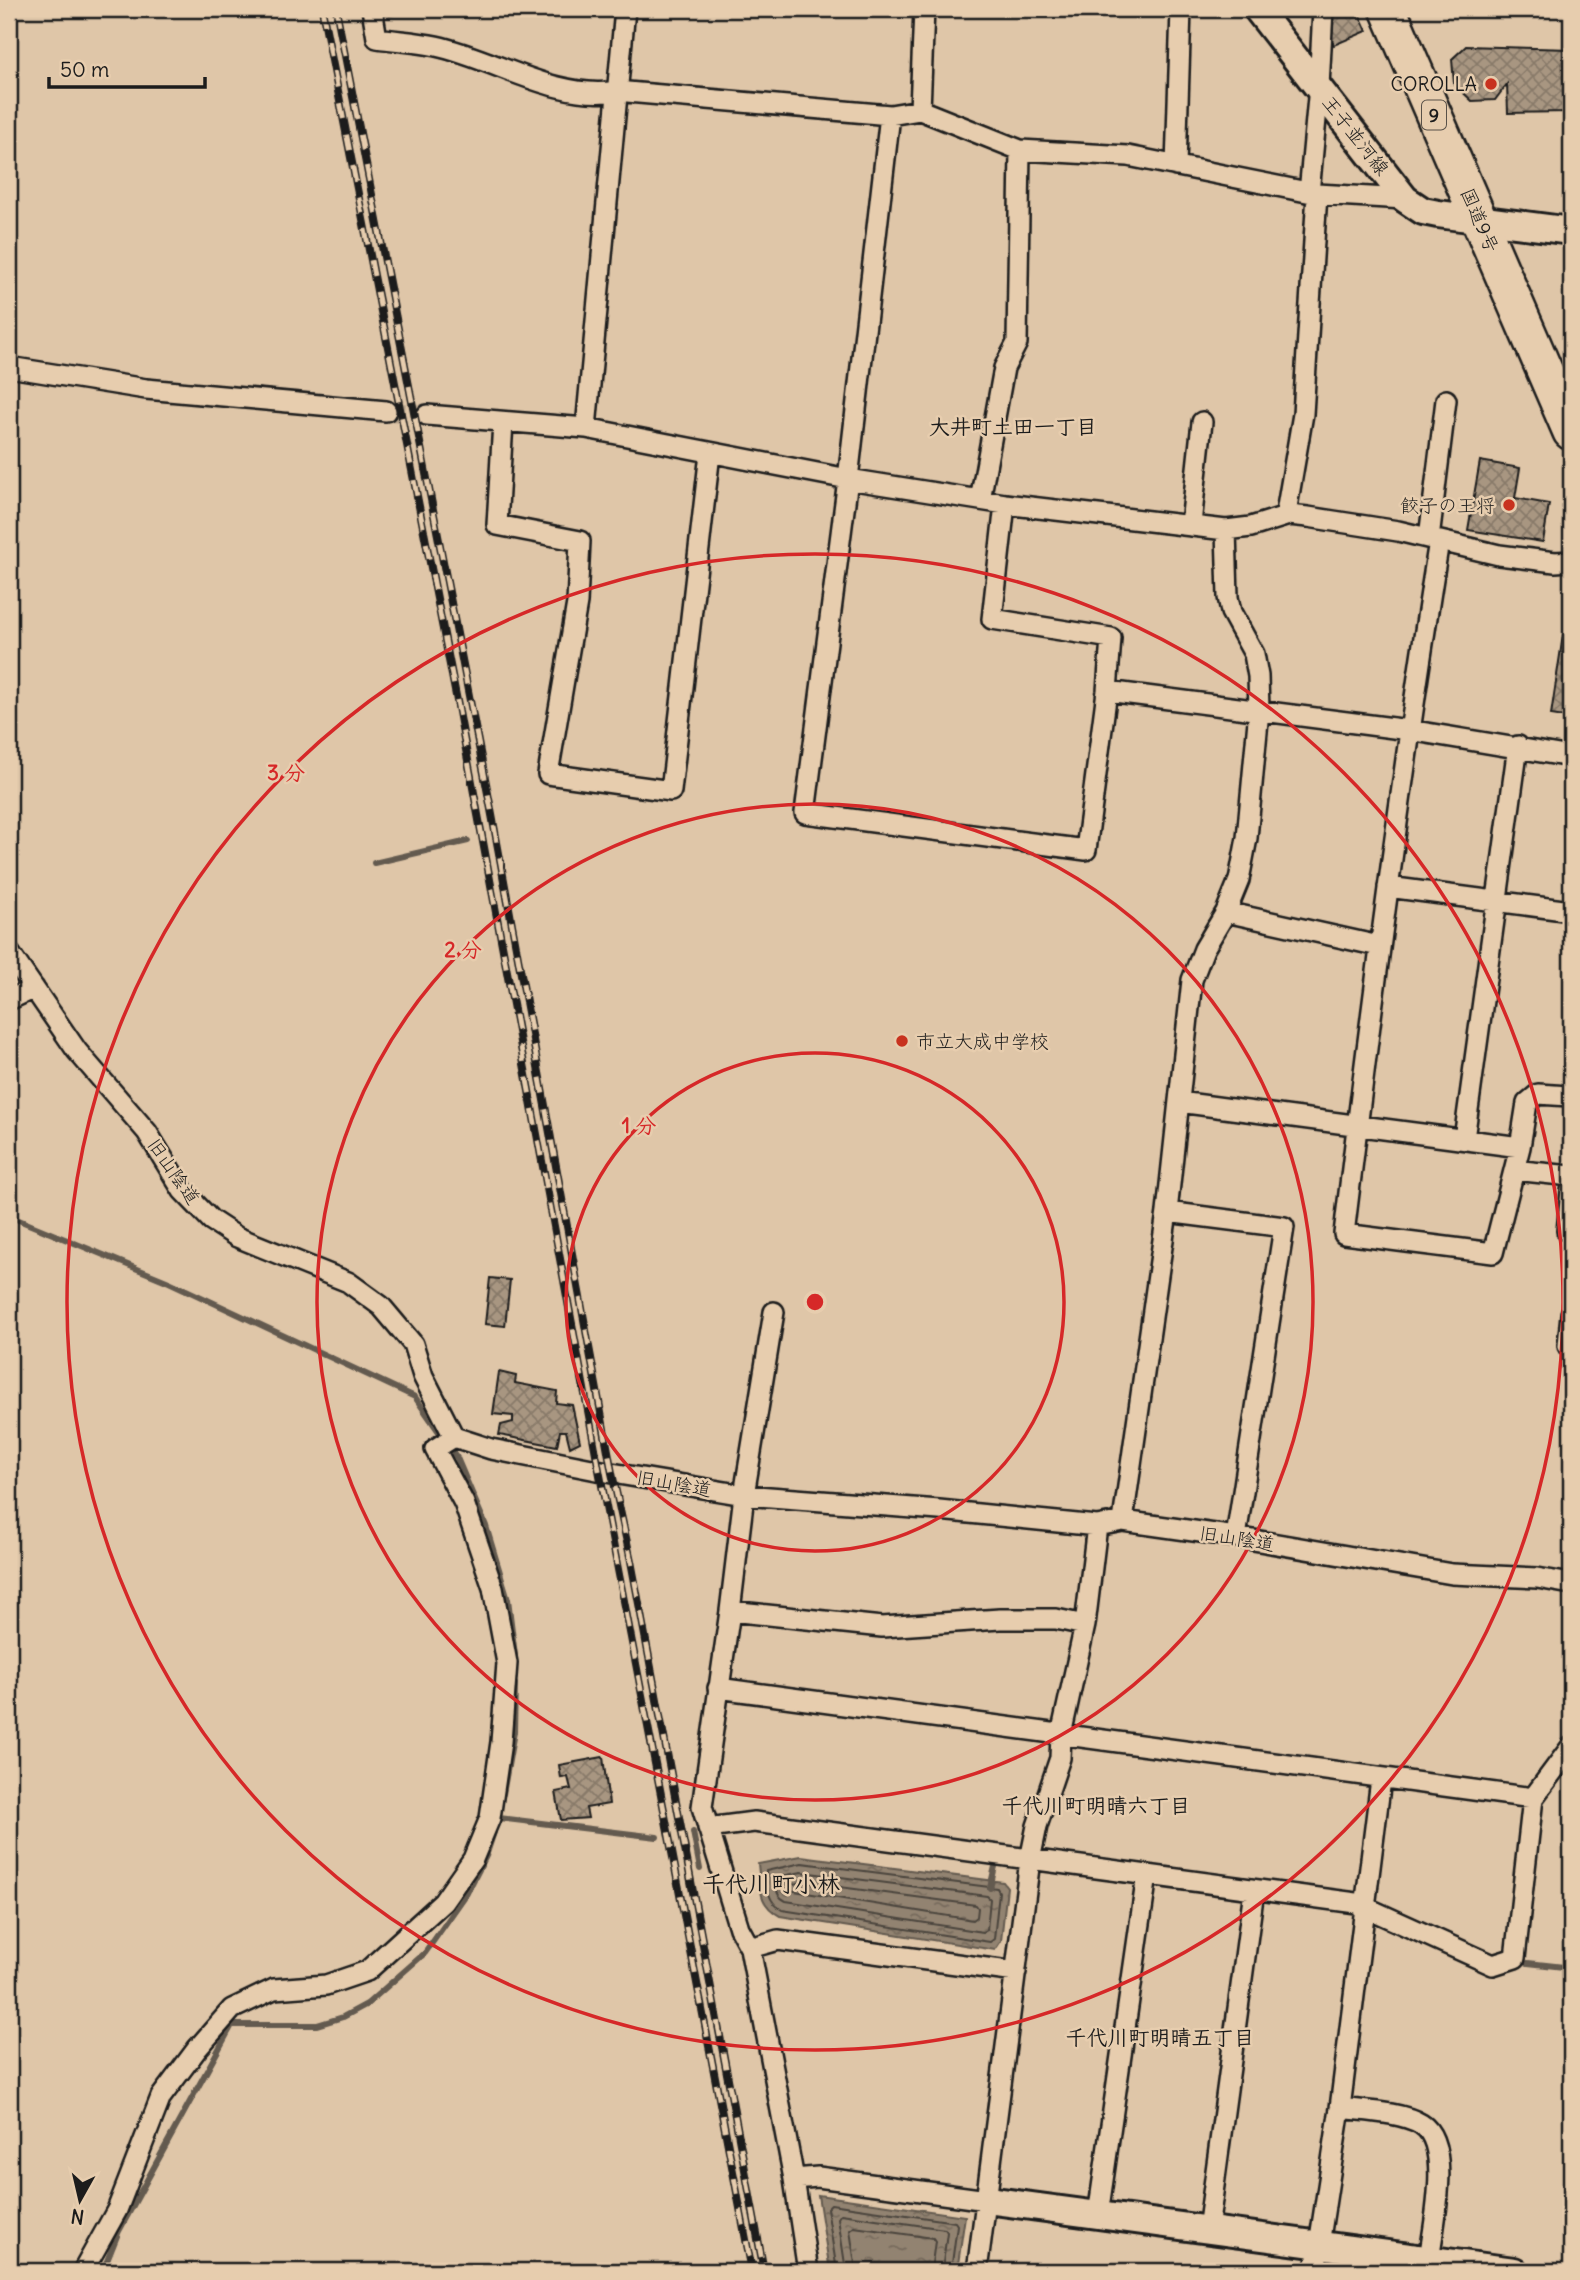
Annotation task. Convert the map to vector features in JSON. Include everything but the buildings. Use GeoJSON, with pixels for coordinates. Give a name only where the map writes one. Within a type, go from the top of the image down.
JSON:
{"type":"FeatureCollection","features":[{"type":"Feature","properties":{"kind":"highway","name":"国道9号"},"geometry":{"type":"LineString","coordinates":[[1388,9],[1571,432]]}},
{"type":"Feature","properties":{"kind":"street"},"geometry":{"type":"LineString","coordinates":[[372,9],[377,38],[437,46],[562,88],[598,94],[616,91],[890,115],[920,110],[1020,150],[1128,156],[1313,193],[1405,199]]}},
{"type":"Feature","properties":{"kind":"street"},"geometry":{"type":"LineString","coordinates":[[586,428],[625,9]]}},
{"type":"Feature","properties":{"kind":"street"},"geometry":{"type":"LineString","coordinates":[[920,110],[923,9]]}},
{"type":"Feature","properties":{"kind":"street"},"geometry":{"type":"LineString","coordinates":[[1176,166],[1181,9]]}},
{"type":"Feature","properties":{"kind":"street","name":"王子並河線"},"geometry":{"type":"LineString","coordinates":[[1257,9],[1405,199],[1423,211],[1571,231]]}},
{"type":"Feature","properties":{"kind":"street"},"geometry":{"type":"LineString","coordinates":[[1289,515],[1287,507],[1303,414],[1323,9]]}},
{"type":"Feature","properties":{"kind":"street"},"geometry":{"type":"LineString","coordinates":[[890,115],[848,479],[805,813],[1086,850],[1107,691],[1111,638],[992,619],[1005,504]]}},
{"type":"Feature","properties":{"kind":"street"},"geometry":{"type":"LineString","coordinates":[[981,500],[1004,368],[1017,343],[1020,150]]}},
{"type":"Feature","properties":{"kind":"street"},"geometry":{"type":"LineString","coordinates":[[9,367],[146,389],[386,411]]}},
{"type":"Feature","properties":{"kind":"street"},"geometry":{"type":"LineString","coordinates":[[1446,400],[1434,539],[1379,946],[1344,1234],[1493,1253],[1520,1147],[1527,1103],[1538,1094],[1571,1095]]}},
{"type":"Feature","properties":{"kind":"street"},"geometry":{"type":"LineString","coordinates":[[427,415],[586,428],[848,479],[1005,504],[1226,530],[1251,527],[1289,515],[1385,528],[1499,555],[1555,562],[1571,561]]}},
{"type":"Feature","properties":{"kind":"street"},"geometry":{"type":"LineString","coordinates":[[503,422],[498,526],[580,541],[577,603],[548,774],[671,791],[710,453]]}},
{"type":"Feature","properties":{"kind":"street"},"geometry":{"type":"LineString","coordinates":[[1191,524],[1202,422]]}},
{"type":"Feature","properties":{"kind":"street"},"geometry":{"type":"LineString","coordinates":[[1123,1521],[1167,1212],[1192,980],[1204,949],[1226,912],[1239,880],[1247,838],[1259,710],[1258,676],[1254,654],[1231,612],[1226,530]]}},
{"type":"Feature","properties":{"kind":"street"},"geometry":{"type":"LineString","coordinates":[[1107,691],[1409,730],[1518,746],[1571,757]]}},
{"type":"Feature","properties":{"kind":"street"},"geometry":{"type":"LineString","coordinates":[[1464,1139],[1518,746]]}},
{"type":"Feature","properties":{"kind":"street"},"geometry":{"type":"LineString","coordinates":[[1388,887],[1571,911]]}},
{"type":"Feature","properties":{"kind":"street"},"geometry":{"type":"LineString","coordinates":[[1226,912],[1379,946]]}},
{"type":"Feature","properties":{"kind":"street","name":"旧山陰道"},"geometry":{"type":"LineString","coordinates":[[9,952],[77,1051],[147,1132],[183,1191],[211,1220],[237,1237],[348,1282],[382,1306],[412,1345],[423,1376],[454,1437],[491,1449],[744,1495],[939,1510],[1097,1527],[1123,1521],[1236,1537],[1452,1574],[1537,1578],[1571,1584]]}},
{"type":"Feature","properties":{"kind":"street"},"geometry":{"type":"LineString","coordinates":[[9,1000],[34,988]]}},
{"type":"Feature","properties":{"kind":"street"},"geometry":{"type":"LineString","coordinates":[[1179,1102],[1520,1147]]}},
{"type":"Feature","properties":{"kind":"street"},"geometry":{"type":"LineString","coordinates":[[1514,1170],[1571,1176]]}},
{"type":"Feature","properties":{"kind":"street"},"geometry":{"type":"LineString","coordinates":[[1571,1191],[1567,1231],[1571,1231]]}},
{"type":"Feature","properties":{"kind":"street"},"geometry":{"type":"LineString","coordinates":[[1167,1212],[1283,1227],[1236,1537]]}},
{"type":"Feature","properties":{"kind":"street"},"geometry":{"type":"LineString","coordinates":[[774,1312],[744,1495],[702,1807],[739,1928],[750,1948],[808,2271]]}},
{"type":"Feature","properties":{"kind":"street"},"geometry":{"type":"LineString","coordinates":[[1568,1346],[1571,1314]]}},
{"type":"Feature","properties":{"kind":"street"},"geometry":{"type":"LineString","coordinates":[[83,2271],[117,2210],[161,2097],[197,2049],[232,2009],[274,1989],[326,1985],[367,1970],[443,1902],[473,1859],[490,1818],[501,1742],[507,1663],[493,1588],[464,1503],[435,1449],[454,1437]]}},
{"type":"Feature","properties":{"kind":"street"},"geometry":{"type":"LineString","coordinates":[[977,2271],[1030,1860],[1037,1826],[1060,1758],[1061,1735],[1085,1625],[1097,1527]]}},
{"type":"Feature","properties":{"kind":"street"},"geometry":{"type":"LineString","coordinates":[[730,1611],[882,1628],[1000,1619],[1056,1619],[1085,1625]]}},
{"type":"Feature","properties":{"kind":"street"},"geometry":{"type":"LineString","coordinates":[[718,1688],[1533,1798]]}},
{"type":"Feature","properties":{"kind":"street"},"geometry":{"type":"LineString","coordinates":[[708,1828],[754,1822],[1356,1903],[1493,1965],[1515,1958],[1533,1798],[1571,1747]]}},
{"type":"Feature","properties":{"kind":"street"},"geometry":{"type":"LineString","coordinates":[[1315,2271],[1340,2108],[1381,1779]]}},
{"type":"Feature","properties":{"kind":"street"},"geometry":{"type":"LineString","coordinates":[[1098,2215],[1147,1875]]}},
{"type":"Feature","properties":{"kind":"street"},"geometry":{"type":"LineString","coordinates":[[1208,2230],[1254,1889]]}},
{"type":"Feature","properties":{"kind":"street"},"geometry":{"type":"LineString","coordinates":[[750,1948],[778,1940],[1016,1972]]}},
{"type":"Feature","properties":{"kind":"street"},"geometry":{"type":"LineString","coordinates":[[1340,2108],[1405,2117],[1422,2124],[1434,2140],[1439,2157],[1439,2172],[1429,2260]]}},
{"type":"Feature","properties":{"kind":"street"},"geometry":{"type":"LineString","coordinates":[[793,2179],[818,2177],[1514,2271]]}},
{"type":"Feature","properties":{"kind":"water"},"geometry":{"type":"Polygon","coordinates":[[[801,1856],[1003,1882],[1007,1887],[1001,1941],[995,1950],[780,1916],[767,1906],[764,1900],[758,1864],[801,1856]]]}},
{"type":"Feature","properties":{"kind":"water"},"geometry":{"type":"Polygon","coordinates":[[[818,2195],[965,2216],[957,2271],[830,2271],[818,2195]]]}},
{"type":"Feature","properties":{"kind":"waterway"},"geometry":{"type":"LineString","coordinates":[[374,863],[468,841]]}},
{"type":"Feature","properties":{"kind":"waterway"},"geometry":{"type":"LineString","coordinates":[[9,1216],[169,1282],[415,1397],[457,1458],[486,1526],[508,1599],[515,1655]]}},
{"type":"Feature","properties":{"kind":"waterway"},"geometry":{"type":"LineString","coordinates":[[503,1794],[514,1732],[515,1684]]}},
{"type":"Feature","properties":{"kind":"waterway"},"geometry":{"type":"LineString","coordinates":[[499,1818],[657,1837]]}},
{"type":"Feature","properties":{"kind":"waterway"},"geometry":{"type":"LineString","coordinates":[[103,2271],[119,2231],[232,2025],[317,2025],[343,2017],[367,2004],[425,1953],[467,1893],[486,1856],[494,1832]]}},
{"type":"Feature","properties":{"kind":"waterway"},"geometry":{"type":"LineString","coordinates":[[693,1832],[700,1869]]}},
{"type":"Feature","properties":{"kind":"waterway"},"geometry":{"type":"LineString","coordinates":[[990,1888],[996,1862]]}},
{"type":"Feature","properties":{"kind":"waterway"},"geometry":{"type":"LineString","coordinates":[[1528,1963],[1564,1967],[1571,1962]]}},
{"type":"Feature","properties":{"kind":"tunnel"},"geometry":{"type":"LineString","coordinates":[[386,411],[427,415]]}},
{"type":"Feature","properties":{"kind":"railway"},"geometry":{"type":"LineString","coordinates":[[322,9],[457,701],[599,1470],[752,2271]]}},
{"type":"Feature","properties":{"kind":"railway"},"geometry":{"type":"LineString","coordinates":[[336,9],[490,804],[612,1473],[631,1561],[764,2271]]}},
{"type":"Feature","properties":{"kind":"place","name":"COROLLA"},"geometry":{"type":"Point","coordinates":[1491,84]}},
{"type":"Feature","properties":{"kind":"place","name":"餃子の王将"},"geometry":{"type":"Point","coordinates":[1509,505]}},
{"type":"Feature","properties":{"kind":"place","name":"市立大成中学校"},"geometry":{"type":"Point","coordinates":[902,1041]}},
{"type":"Feature","properties":{"kind":"district","name":"大井町土田一丁目"},"geometry":{"type":"Point","coordinates":[1013,426]}},
{"type":"Feature","properties":{"kind":"district","name":"千代川町明晴六丁目"},"geometry":{"type":"Point","coordinates":[1096,1805]}},
{"type":"Feature","properties":{"kind":"district","name":"千代川町小林"},"geometry":{"type":"Point","coordinates":[771,1883]}},
{"type":"Feature","properties":{"kind":"district","name":"千代川町明晴五丁目"},"geometry":{"type":"Point","coordinates":[1160,2037]}}]}
